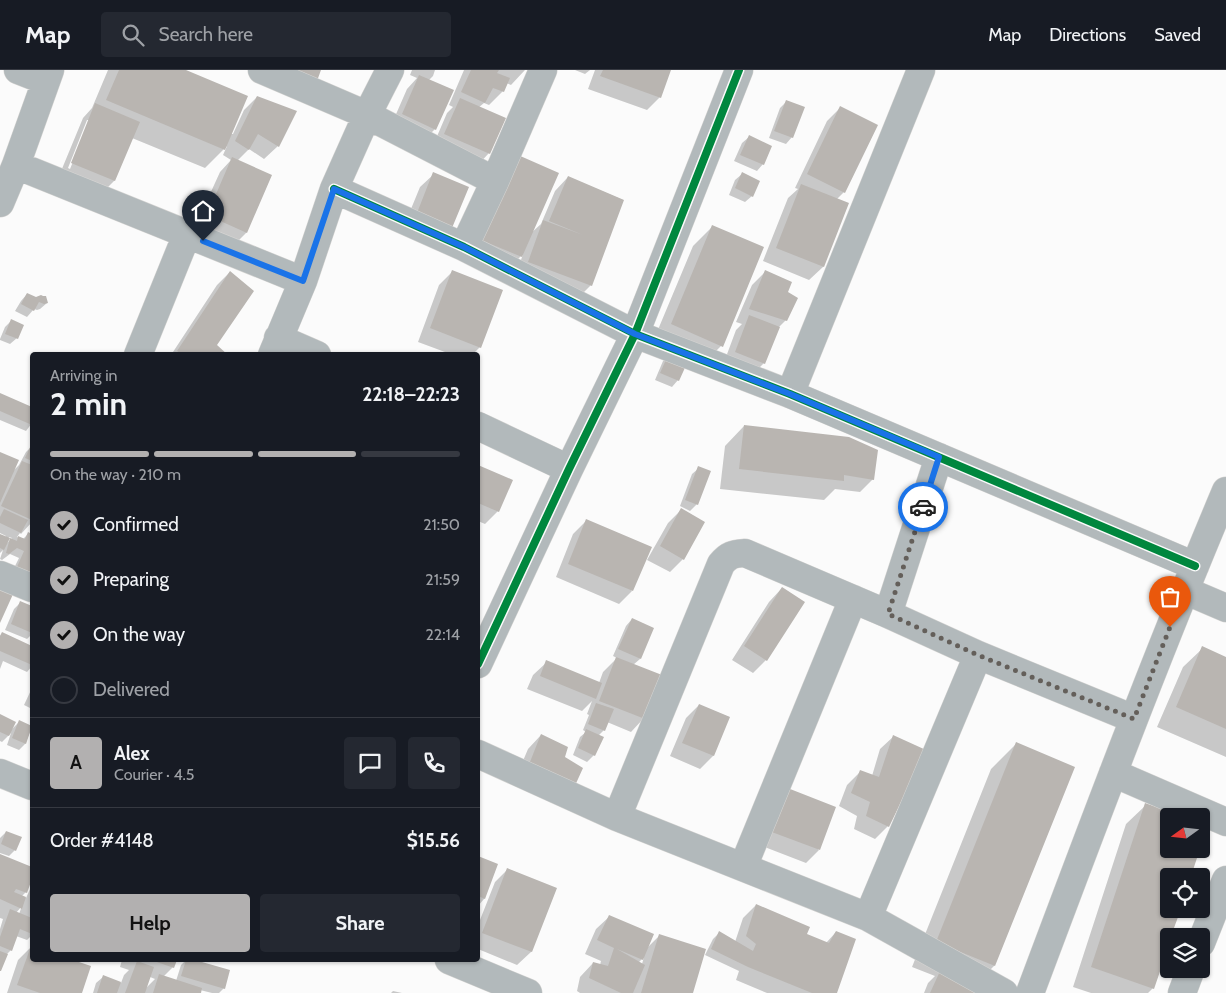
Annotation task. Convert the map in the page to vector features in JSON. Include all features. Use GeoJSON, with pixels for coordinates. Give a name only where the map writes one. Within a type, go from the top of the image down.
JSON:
{"type":"FeatureCollection","features":[{"type":"Feature","properties":{"kind":"street"},"geometry":{"type":"LineString","coordinates":[[0,203],[16,165],[48,76],[18,70]]}},
{"type":"Feature","properties":{"kind":"street"},"geometry":{"type":"LineString","coordinates":[[262,70],[368,115],[495,181]]}},
{"type":"Feature","properties":{"kind":"street"},"geometry":{"type":"LineString","coordinates":[[301,352],[275,347],[303,281],[334,189],[390,70]]}},
{"type":"Feature","properties":{"kind":"street"},"geometry":{"type":"LineString","coordinates":[[464,247],[543,70]]}},
{"type":"Feature","properties":{"kind":"street"},"geometry":{"type":"LineString","coordinates":[[480,660],[635,334],[738,70]]}},
{"type":"Feature","properties":{"kind":"street"},"geometry":{"type":"LineString","coordinates":[[790,394],[921,70]]}},
{"type":"Feature","properties":{"kind":"street"},"geometry":{"type":"LineString","coordinates":[[16,165],[303,281]]}},
{"type":"Feature","properties":{"kind":"street"},"geometry":{"type":"LineString","coordinates":[[334,189],[464,247],[635,334],[790,394],[1194,566]]}},
{"type":"Feature","properties":{"kind":"street"},"geometry":{"type":"LineString","coordinates":[[139,352],[187,234]]}},
{"type":"Feature","properties":{"kind":"street"},"geometry":{"type":"LineString","coordinates":[[480,427],[570,469]]}},
{"type":"Feature","properties":{"kind":"street"},"geometry":{"type":"LineString","coordinates":[[888,614],[939,457]]}},
{"type":"Feature","properties":{"kind":"street"},"geometry":{"type":"LineString","coordinates":[[1030,993],[1184,590],[1226,491]]}},
{"type":"Feature","properties":{"kind":"street"},"geometry":{"type":"LineString","coordinates":[[617,817],[721,564],[726,558],[733,555],[745,553],[978,655],[1134,719]]}},
{"type":"Feature","properties":{"kind":"street"},"geometry":{"type":"LineString","coordinates":[[0,575],[30,587]]}},
{"type":"Feature","properties":{"kind":"street"},"geometry":{"type":"LineString","coordinates":[[1184,590],[1226,608]]}},
{"type":"Feature","properties":{"kind":"street"},"geometry":{"type":"LineString","coordinates":[[743,867],[853,599]]}},
{"type":"Feature","properties":{"kind":"street"},"geometry":{"type":"LineString","coordinates":[[868,917],[978,655]]}},
{"type":"Feature","properties":{"kind":"street"},"geometry":{"type":"LineString","coordinates":[[480,755],[617,817],[868,917],[1004,993]]}},
{"type":"Feature","properties":{"kind":"street"},"geometry":{"type":"LineString","coordinates":[[0,773],[30,785]]}},
{"type":"Feature","properties":{"kind":"street"},"geometry":{"type":"LineString","coordinates":[[1113,773],[1226,822]]}},
{"type":"Feature","properties":{"kind":"street"},"geometry":{"type":"LineString","coordinates":[[1207,928],[1226,880]]}},
{"type":"Feature","properties":{"kind":"street"},"geometry":{"type":"LineString","coordinates":[[453,962],[512,990]]}},
{"type":"Feature","properties":{"kind":"street"},"geometry":{"type":"LineString","coordinates":[[1182,993],[1188,978]]}},
{"type":"Feature","properties":{"kind":"building"},"geometry":{"type":"Polygon","coordinates":[[[119,70],[186,70],[248,96],[225,150],[106,100],[119,70]]]}},
{"type":"Feature","properties":{"kind":"building"},"geometry":{"type":"Polygon","coordinates":[[[287,70],[321,70],[317,81],[287,70]]]}},
{"type":"Feature","properties":{"kind":"building"},"geometry":{"type":"Polygon","coordinates":[[[471,70],[499,70],[497,73],[510,78],[504,92],[493,88],[485,103],[461,92],[471,70]]]}},
{"type":"Feature","properties":{"kind":"building"},"geometry":{"type":"Polygon","coordinates":[[[603,70],[671,70],[661,98],[600,76],[603,70]]]}},
{"type":"Feature","properties":{"kind":"building"},"geometry":{"type":"Polygon","coordinates":[[[419,75],[454,90],[436,130],[402,114],[419,75]]]}},
{"type":"Feature","properties":{"kind":"building"},"geometry":{"type":"Polygon","coordinates":[[[257,96],[297,111],[279,147],[258,134],[249,150],[235,141],[257,96]]]}},
{"type":"Feature","properties":{"kind":"building"},"geometry":{"type":"Polygon","coordinates":[[[460,98],[506,118],[490,154],[444,134],[460,98]]]}},
{"type":"Feature","properties":{"kind":"building"},"geometry":{"type":"Polygon","coordinates":[[[786,100],[805,107],[793,138],[774,131],[786,100]]]}},
{"type":"Feature","properties":{"kind":"building"},"geometry":{"type":"Polygon","coordinates":[[[95,103],[140,122],[115,181],[71,163],[95,103]]]}},
{"type":"Feature","properties":{"kind":"building"},"geometry":{"type":"Polygon","coordinates":[[[840,106],[878,125],[845,193],[807,174],[840,106]]]}},
{"type":"Feature","properties":{"kind":"building"},"geometry":{"type":"Polygon","coordinates":[[[749,135],[772,146],[764,165],[740,155],[749,135]]]}},
{"type":"Feature","properties":{"kind":"building"},"geometry":{"type":"Polygon","coordinates":[[[518,155],[559,173],[522,257],[481,240],[518,155]]]}},
{"type":"Feature","properties":{"kind":"building"},"geometry":{"type":"Polygon","coordinates":[[[232,157],[272,175],[247,233],[207,215],[232,157]]]}},
{"type":"Feature","properties":{"kind":"building"},"geometry":{"type":"Polygon","coordinates":[[[433,172],[469,187],[452,228],[417,213],[433,172]]]}},
{"type":"Feature","properties":{"kind":"building"},"geometry":{"type":"Polygon","coordinates":[[[742,172],[760,181],[753,197],[735,188],[742,172]]]}},
{"type":"Feature","properties":{"kind":"building"},"geometry":{"type":"Polygon","coordinates":[[[568,176],[624,200],[592,286],[528,262],[543,220],[583,235],[549,221],[568,176]]]}},
{"type":"Feature","properties":{"kind":"building"},"geometry":{"type":"Polygon","coordinates":[[[801,184],[849,203],[824,267],[776,248],[801,184]]]}},
{"type":"Feature","properties":{"kind":"building"},"geometry":{"type":"Polygon","coordinates":[[[712,225],[764,247],[723,347],[671,324],[712,225]]]}},
{"type":"Feature","properties":{"kind":"building"},"geometry":{"type":"Polygon","coordinates":[[[452,270],[503,290],[481,348],[430,328],[452,270]]]}},
{"type":"Feature","properties":{"kind":"building"},"geometry":{"type":"Polygon","coordinates":[[[765,270],[792,282],[788,292],[798,298],[787,321],[749,309],[765,270]]]}},
{"type":"Feature","properties":{"kind":"building"},"geometry":{"type":"Polygon","coordinates":[[[230,271],[254,291],[217,345],[225,352],[177,351],[230,271]]]}},
{"type":"Feature","properties":{"kind":"building"},"geometry":{"type":"Polygon","coordinates":[[[27,293],[36,297],[46,296],[48,303],[39,302],[34,311],[21,304],[27,293]]]}},
{"type":"Feature","properties":{"kind":"building"},"geometry":{"type":"Polygon","coordinates":[[[749,315],[780,327],[765,364],[735,352],[749,315]]]}},
{"type":"Feature","properties":{"kind":"building"},"geometry":{"type":"Polygon","coordinates":[[[11,319],[24,325],[18,339],[5,334],[11,319]]]}},
{"type":"Feature","properties":{"kind":"building"},"geometry":{"type":"Polygon","coordinates":[[[669,353],[688,361],[679,381],[660,373],[669,353]]]}},
{"type":"Feature","properties":{"kind":"building"},"geometry":{"type":"Polygon","coordinates":[[[0,393],[30,406],[30,424],[0,411],[0,393]]]}},
{"type":"Feature","properties":{"kind":"building"},"geometry":{"type":"Polygon","coordinates":[[[744,425],[849,437],[878,450],[874,480],[844,475],[844,481],[739,469],[744,425]]]}},
{"type":"Feature","properties":{"kind":"building"},"geometry":{"type":"Polygon","coordinates":[[[30,447],[30,460],[25,458],[30,447]]]}},
{"type":"Feature","properties":{"kind":"building"},"geometry":{"type":"Polygon","coordinates":[[[0,452],[19,460],[0,503],[0,452]]]}},
{"type":"Feature","properties":{"kind":"building"},"geometry":{"type":"Polygon","coordinates":[[[22,461],[30,464],[30,519],[1,506],[22,461]]]}},
{"type":"Feature","properties":{"kind":"building"},"geometry":{"type":"Polygon","coordinates":[[[480,466],[513,480],[499,512],[480,504],[480,466]]]}},
{"type":"Feature","properties":{"kind":"building"},"geometry":{"type":"Polygon","coordinates":[[[698,466],[711,471],[698,505],[685,500],[698,466]]]}},
{"type":"Feature","properties":{"kind":"building"},"geometry":{"type":"Polygon","coordinates":[[[681,508],[705,522],[684,560],[660,546],[681,508]]]}},
{"type":"Feature","properties":{"kind":"building"},"geometry":{"type":"Polygon","coordinates":[[[4,509],[28,520],[21,533],[0,523],[0,517],[4,509]]]}},
{"type":"Feature","properties":{"kind":"building"},"geometry":{"type":"Polygon","coordinates":[[[586,519],[652,547],[633,591],[568,564],[586,519]]]}},
{"type":"Feature","properties":{"kind":"building"},"geometry":{"type":"Polygon","coordinates":[[[28,532],[30,533],[30,574],[17,567],[24,551],[17,548],[9,554],[6,553],[10,538],[17,541],[18,536],[25,539],[28,532]]]}},
{"type":"Feature","properties":{"kind":"building"},"geometry":{"type":"Polygon","coordinates":[[[0,534],[10,538],[4,550],[0,548],[0,534]]]}},
{"type":"Feature","properties":{"kind":"building"},"geometry":{"type":"Polygon","coordinates":[[[0,586],[14,592],[0,623],[0,586]]]}},
{"type":"Feature","properties":{"kind":"building"},"geometry":{"type":"Polygon","coordinates":[[[782,587],[805,602],[767,661],[744,646],[782,587]]]}},
{"type":"Feature","properties":{"kind":"building"},"geometry":{"type":"Polygon","coordinates":[[[20,601],[30,605],[30,632],[11,624],[20,601]]]}},
{"type":"Feature","properties":{"kind":"building"},"geometry":{"type":"Polygon","coordinates":[[[632,618],[654,628],[641,659],[618,649],[632,618]]]}},
{"type":"Feature","properties":{"kind":"building"},"geometry":{"type":"Polygon","coordinates":[[[2,632],[30,645],[30,664],[0,651],[0,636],[2,632]]]}},
{"type":"Feature","properties":{"kind":"building"},"geometry":{"type":"Polygon","coordinates":[[[1202,646],[1226,657],[1226,729],[1176,707],[1202,646]]]}},
{"type":"Feature","properties":{"kind":"building"},"geometry":{"type":"Polygon","coordinates":[[[616,657],[662,675],[645,719],[599,701],[616,657]]]}},
{"type":"Feature","properties":{"kind":"building"},"geometry":{"type":"Polygon","coordinates":[[[546,660],[602,683],[596,699],[540,676],[546,660]]]}},
{"type":"Feature","properties":{"kind":"building"},"geometry":{"type":"Polygon","coordinates":[[[596,703],[614,709],[605,731],[588,724],[596,703]]]}},
{"type":"Feature","properties":{"kind":"building"},"geometry":{"type":"Polygon","coordinates":[[[699,704],[730,717],[714,756],[682,743],[699,704]]]}},
{"type":"Feature","properties":{"kind":"building"},"geometry":{"type":"Polygon","coordinates":[[[0,714],[16,722],[9,736],[0,732],[0,714]]]}},
{"type":"Feature","properties":{"kind":"building"},"geometry":{"type":"Polygon","coordinates":[[[19,720],[30,725],[26,744],[12,738],[19,720]]]}},
{"type":"Feature","properties":{"kind":"building"},"geometry":{"type":"Polygon","coordinates":[[[586,729],[604,737],[595,756],[578,748],[586,729]]]}},
{"type":"Feature","properties":{"kind":"building"},"geometry":{"type":"Polygon","coordinates":[[[541,734],[568,747],[565,757],[583,768],[573,790],[552,773],[530,762],[541,734]]]}},
{"type":"Feature","properties":{"kind":"building"},"geometry":{"type":"Polygon","coordinates":[[[893,735],[926,750],[889,827],[866,816],[870,802],[851,793],[860,770],[879,777],[893,735]]]}},
{"type":"Feature","properties":{"kind":"building"},"geometry":{"type":"Polygon","coordinates":[[[1016,742],[1075,767],[995,966],[936,942],[1016,742]]]}},
{"type":"Feature","properties":{"kind":"building"},"geometry":{"type":"Polygon","coordinates":[[[785,787],[836,807],[820,850],[769,831],[785,787]]]}},
{"type":"Feature","properties":{"kind":"building"},"geometry":{"type":"Polygon","coordinates":[[[1145,803],[1160,808],[1160,858],[1197,858],[1194,868],[1160,868],[1160,918],[1178,918],[1174,928],[1160,928],[1160,971],[1154,989],[1091,967],[1145,803]]]}},
{"type":"Feature","properties":{"kind":"building"},"geometry":{"type":"Polygon","coordinates":[[[6,831],[22,837],[16,851],[1,844],[6,831]]]}},
{"type":"Feature","properties":{"kind":"building"},"geometry":{"type":"Polygon","coordinates":[[[0,854],[30,866],[30,885],[27,893],[16,889],[14,892],[26,897],[22,909],[0,899],[0,854]]]}},
{"type":"Feature","properties":{"kind":"building"},"geometry":{"type":"Polygon","coordinates":[[[480,857],[498,864],[485,899],[480,897],[480,857]]]}},
{"type":"Feature","properties":{"kind":"building"},"geometry":{"type":"Polygon","coordinates":[[[507,868],[557,888],[532,952],[482,933],[507,868]]]}},
{"type":"Feature","properties":{"kind":"building"},"geometry":{"type":"Polygon","coordinates":[[[756,904],[810,927],[807,934],[829,943],[836,931],[856,939],[837,993],[812,993],[748,967],[711,949],[719,931],[753,951],[756,944],[746,936],[756,904]]]}},
{"type":"Feature","properties":{"kind":"building"},"geometry":{"type":"Polygon","coordinates":[[[10,909],[30,917],[30,933],[20,929],[12,951],[0,946],[0,937],[10,909]]]}},
{"type":"Feature","properties":{"kind":"building"},"geometry":{"type":"Polygon","coordinates":[[[609,915],[654,934],[643,960],[617,949],[645,965],[633,993],[621,993],[589,978],[593,962],[608,966],[614,948],[597,940],[609,915]]]}},
{"type":"Feature","properties":{"kind":"building"},"geometry":{"type":"Polygon","coordinates":[[[659,934],[706,949],[693,993],[641,993],[659,934]]]}},
{"type":"Feature","properties":{"kind":"building"},"geometry":{"type":"Polygon","coordinates":[[[30,949],[30,962],[79,962],[91,966],[82,993],[40,993],[17,985],[30,949]]]}},
{"type":"Feature","properties":{"kind":"building"},"geometry":{"type":"Polygon","coordinates":[[[0,951],[8,954],[1,971],[0,971],[0,951]]]}},
{"type":"Feature","properties":{"kind":"building"},"geometry":{"type":"Polygon","coordinates":[[[137,962],[154,967],[145,993],[125,993],[137,962]]]}},
{"type":"Feature","properties":{"kind":"building"},"geometry":{"type":"Polygon","coordinates":[[[157,962],[176,962],[174,968],[157,962]]]}},
{"type":"Feature","properties":{"kind":"building"},"geometry":{"type":"Polygon","coordinates":[[[185,962],[202,962],[230,970],[225,989],[181,976],[185,962]]]}},
{"type":"Feature","properties":{"kind":"building"},"geometry":{"type":"Polygon","coordinates":[[[941,969],[988,993],[930,993],[941,969]]]}},
{"type":"Feature","properties":{"kind":"building"},"geometry":{"type":"Polygon","coordinates":[[[159,974],[202,988],[201,993],[153,993],[159,974]]]}},
{"type":"Feature","properties":{"kind":"building"},"geometry":{"type":"Polygon","coordinates":[[[103,975],[121,982],[117,993],[97,993],[103,975]]]}},
{"type":"Feature","properties":{"kind":"cycle path"},"geometry":{"type":"LineString","coordinates":[[480,660],[569,469],[635,334],[739,70]]}},
{"type":"Feature","properties":{"kind":"cycle path"},"geometry":{"type":"LineString","coordinates":[[334,189],[464,247],[635,334],[790,394],[1195,566]]}},
{"type":"Feature","properties":{"kind":"way so far"},"geometry":{"type":"LineString","coordinates":[[923,507],[888,614],[978,655],[1134,719],[1170,627]]}},
{"type":"Feature","properties":{"kind":"route"},"geometry":{"type":"LineString","coordinates":[[203,241],[303,281],[334,189],[464,247],[635,334],[790,394],[939,457],[923,507]]}}]}
